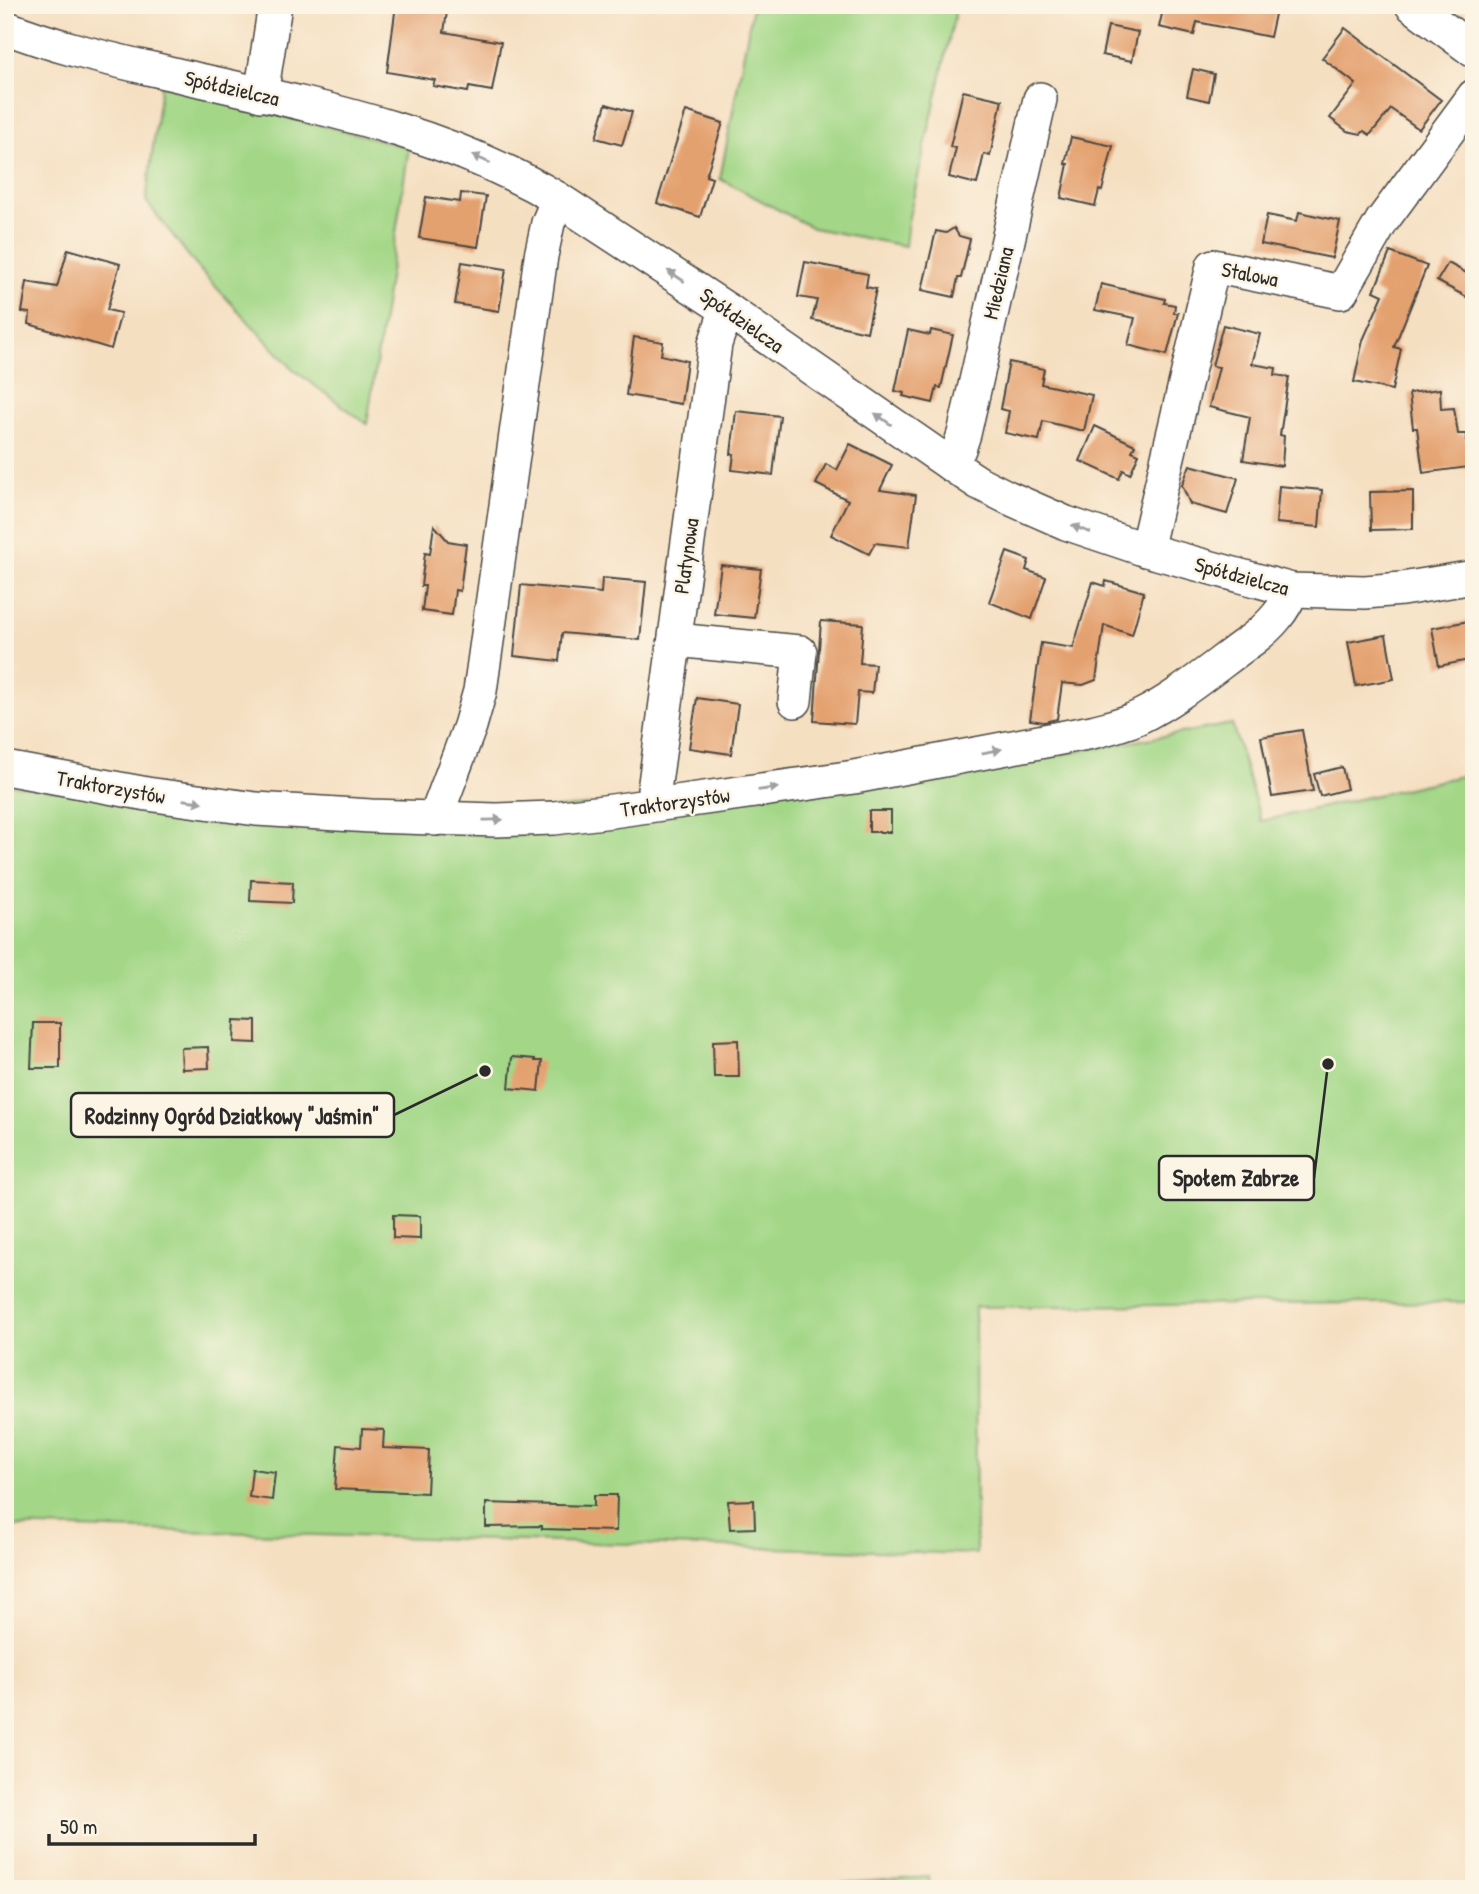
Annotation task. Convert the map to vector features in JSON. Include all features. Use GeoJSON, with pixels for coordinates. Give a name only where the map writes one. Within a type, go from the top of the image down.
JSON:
{"type":"FeatureCollection","features":[{"type":"Feature","properties":{"kind":"street"},"geometry":{"type":"LineString","coordinates":[[261,95],[275,5]]}},
{"type":"Feature","properties":{"kind":"street"},"geometry":{"type":"LineString","coordinates":[[1412,5],[1474,51]]}},
{"type":"Feature","properties":{"kind":"street","name":"Spółdzielcza"},"geometry":{"type":"LineString","coordinates":[[5,27],[112,60],[360,118],[419,135],[486,161],[534,185],[729,311],[979,483],[1038,511],[1100,535],[1292,590],[1365,592],[1474,577]]}},
{"type":"Feature","properties":{"kind":"street","name":"Stalowa"},"geometry":{"type":"LineString","coordinates":[[1146,550],[1213,266],[1341,292],[1382,221],[1474,96]]}},
{"type":"Feature","properties":{"kind":"street","name":"Miedziana"},"geometry":{"type":"LineString","coordinates":[[950,464],[964,434],[1040,99]]}},
{"type":"Feature","properties":{"kind":"street"},"geometry":{"type":"LineString","coordinates":[[435,819],[470,726],[480,691],[541,256],[548,223],[558,200]]}},
{"type":"Feature","properties":{"kind":"street","name":"Platynowa"},"geometry":{"type":"LineString","coordinates":[[652,805],[715,344],[729,311]]}},
{"type":"Feature","properties":{"kind":"street","name":"Traktorzystów"},"geometry":{"type":"LineString","coordinates":[[5,768],[147,794],[223,805],[307,812],[496,820],[554,818],[612,811],[854,777],[1117,725],[1158,706],[1260,633],[1279,615],[1292,590]]}},
{"type":"Feature","properties":{"kind":"street"},"geometry":{"type":"LineString","coordinates":[[675,640],[800,652],[795,701]]}},
{"type":"Feature","properties":{"kind":"green space"},"geometry":{"type":"Polygon","coordinates":[[[753,5],[957,5],[908,221],[905,246],[813,228],[720,179],[753,5]]]}},
{"type":"Feature","properties":{"kind":"green space"},"geometry":{"type":"Polygon","coordinates":[[[161,85],[409,147],[367,424],[294,370],[199,269],[146,201],[161,85]]]}},
{"type":"Feature","properties":{"kind":"green space"},"geometry":{"type":"Polygon","coordinates":[[[1232,724],[1261,821],[1474,773],[1474,1302],[975,1307],[976,1554],[5,1526],[5,784],[338,827],[951,774],[1232,724]]]}},
{"type":"Feature","properties":{"kind":"green space"},"geometry":{"type":"Polygon","coordinates":[[[929,1877],[930,1889],[753,1889],[929,1877]]]}},
{"type":"Feature","properties":{"kind":"building"},"geometry":{"type":"Polygon","coordinates":[[[396,5],[448,5],[444,32],[501,42],[492,91],[469,87],[468,92],[433,86],[435,80],[387,72],[396,5]]]}},
{"type":"Feature","properties":{"kind":"building"},"geometry":{"type":"Polygon","coordinates":[[[1164,5],[1277,5],[1270,37],[1197,22],[1194,35],[1159,27],[1164,5]]]}},
{"type":"Feature","properties":{"kind":"building"},"geometry":{"type":"Polygon","coordinates":[[[1108,26],[1138,32],[1132,61],[1102,55],[1108,26]]]}},
{"type":"Feature","properties":{"kind":"building"},"geometry":{"type":"Polygon","coordinates":[[[1345,28],[1441,100],[1419,129],[1391,109],[1370,135],[1364,131],[1361,134],[1347,131],[1330,118],[1356,84],[1322,58],[1345,28]]]}},
{"type":"Feature","properties":{"kind":"building"},"geometry":{"type":"Polygon","coordinates":[[[1193,69],[1214,74],[1209,101],[1187,96],[1193,69]]]}},
{"type":"Feature","properties":{"kind":"building"},"geometry":{"type":"Polygon","coordinates":[[[963,91],[1002,100],[990,156],[984,154],[977,184],[949,177],[956,148],[950,147],[963,91]]]}},
{"type":"Feature","properties":{"kind":"building"},"geometry":{"type":"Polygon","coordinates":[[[606,104],[632,112],[622,145],[596,138],[606,104]]]}},
{"type":"Feature","properties":{"kind":"building"},"geometry":{"type":"Polygon","coordinates":[[[686,111],[723,123],[706,176],[712,178],[700,217],[657,203],[686,111]]]}},
{"type":"Feature","properties":{"kind":"building"},"geometry":{"type":"Polygon","coordinates":[[[1071,137],[1113,146],[1102,191],[1099,190],[1095,206],[1061,198],[1071,137]]]}},
{"type":"Feature","properties":{"kind":"building"},"geometry":{"type":"Polygon","coordinates":[[[461,193],[486,196],[478,247],[419,238],[426,197],[460,202],[461,193]]]}},
{"type":"Feature","properties":{"kind":"building"},"geometry":{"type":"Polygon","coordinates":[[[1299,212],[1340,221],[1332,258],[1261,244],[1267,215],[1297,221],[1299,212]]]}},
{"type":"Feature","properties":{"kind":"building"},"geometry":{"type":"Polygon","coordinates":[[[954,228],[959,236],[970,239],[954,297],[922,290],[936,231],[946,233],[954,228]]]}},
{"type":"Feature","properties":{"kind":"building"},"geometry":{"type":"Polygon","coordinates":[[[68,249],[120,264],[107,310],[121,313],[111,349],[29,324],[30,313],[22,312],[27,282],[57,287],[68,249]]]}},
{"type":"Feature","properties":{"kind":"building"},"geometry":{"type":"Polygon","coordinates":[[[1390,252],[1427,266],[1394,347],[1401,349],[1392,390],[1354,382],[1363,340],[1383,295],[1374,291],[1390,252]]]}},
{"type":"Feature","properties":{"kind":"building"},"geometry":{"type":"Polygon","coordinates":[[[462,262],[506,269],[499,311],[455,304],[462,262]]]}},
{"type":"Feature","properties":{"kind":"building"},"geometry":{"type":"Polygon","coordinates":[[[805,262],[868,274],[866,287],[876,289],[867,332],[812,320],[817,300],[798,297],[805,262]]]}},
{"type":"Feature","properties":{"kind":"building"},"geometry":{"type":"Polygon","coordinates":[[[1448,263],[1474,277],[1474,301],[1437,281],[1448,263]]]}},
{"type":"Feature","properties":{"kind":"building"},"geometry":{"type":"Polygon","coordinates":[[[1101,284],[1165,299],[1164,303],[1175,305],[1174,313],[1178,313],[1167,355],[1128,345],[1135,318],[1095,310],[1101,284]]]}},
{"type":"Feature","properties":{"kind":"building"},"geometry":{"type":"Polygon","coordinates":[[[1223,325],[1260,334],[1252,364],[1276,368],[1275,375],[1289,377],[1280,435],[1284,436],[1282,466],[1243,460],[1250,417],[1209,407],[1219,367],[1212,366],[1223,325]]]}},
{"type":"Feature","properties":{"kind":"building"},"geometry":{"type":"Polygon","coordinates":[[[908,330],[930,335],[931,330],[953,335],[941,388],[937,387],[933,403],[903,396],[904,393],[895,391],[908,330]]]}},
{"type":"Feature","properties":{"kind":"building"},"geometry":{"type":"Polygon","coordinates":[[[634,337],[663,342],[661,355],[687,361],[681,404],[626,395],[634,337]]]}},
{"type":"Feature","properties":{"kind":"building"},"geometry":{"type":"Polygon","coordinates":[[[1009,362],[1044,369],[1041,384],[1092,395],[1084,431],[1043,421],[1039,440],[1005,433],[1009,411],[1000,409],[1009,362]]]}},
{"type":"Feature","properties":{"kind":"building"},"geometry":{"type":"Polygon","coordinates":[[[1440,389],[1441,409],[1454,408],[1458,434],[1466,434],[1469,467],[1423,473],[1409,393],[1440,389]]]}},
{"type":"Feature","properties":{"kind":"building"},"geometry":{"type":"Polygon","coordinates":[[[736,411],[780,416],[773,475],[732,470],[736,411]]]}},
{"type":"Feature","properties":{"kind":"building"},"geometry":{"type":"Polygon","coordinates":[[[1095,426],[1135,445],[1132,451],[1139,454],[1130,474],[1123,470],[1119,479],[1080,461],[1095,426]]]}},
{"type":"Feature","properties":{"kind":"building"},"geometry":{"type":"Polygon","coordinates":[[[850,444],[892,465],[880,490],[916,495],[909,547],[875,543],[869,554],[831,535],[848,500],[816,484],[826,464],[837,470],[850,444]]]}},
{"type":"Feature","properties":{"kind":"building"},"geometry":{"type":"Polygon","coordinates":[[[1190,465],[1238,478],[1227,514],[1190,504],[1182,485],[1190,465]]]}},
{"type":"Feature","properties":{"kind":"building"},"geometry":{"type":"Polygon","coordinates":[[[1279,486],[1322,490],[1319,527],[1276,523],[1279,486]]]}},
{"type":"Feature","properties":{"kind":"building"},"geometry":{"type":"Polygon","coordinates":[[[1413,491],[1413,529],[1371,530],[1370,492],[1413,491]]]}},
{"type":"Feature","properties":{"kind":"building"},"geometry":{"type":"Polygon","coordinates":[[[434,525],[448,541],[466,544],[460,591],[455,590],[452,615],[422,611],[425,586],[421,586],[425,553],[430,554],[434,525]]]}},
{"type":"Feature","properties":{"kind":"building"},"geometry":{"type":"Polygon","coordinates":[[[1007,552],[1029,560],[1026,570],[1046,577],[1032,619],[989,602],[1007,552]]]}},
{"type":"Feature","properties":{"kind":"building"},"geometry":{"type":"Polygon","coordinates":[[[721,565],[761,569],[754,618],[714,614],[721,565]]]}},
{"type":"Feature","properties":{"kind":"building"},"geometry":{"type":"Polygon","coordinates":[[[602,578],[646,582],[640,640],[562,633],[559,661],[514,656],[521,585],[601,593],[602,578]]]}},
{"type":"Feature","properties":{"kind":"building"},"geometry":{"type":"Polygon","coordinates":[[[1106,581],[1144,592],[1132,635],[1104,625],[1096,680],[1083,685],[1062,683],[1057,719],[1044,722],[1030,720],[1041,643],[1073,648],[1093,582],[1105,586],[1106,581]]]}},
{"type":"Feature","properties":{"kind":"building"},"geometry":{"type":"Polygon","coordinates":[[[1474,620],[1474,659],[1439,666],[1432,628],[1474,620]]]}},
{"type":"Feature","properties":{"kind":"building"},"geometry":{"type":"Polygon","coordinates":[[[821,621],[863,624],[860,663],[875,664],[872,693],[858,692],[855,724],[814,721],[821,621]]]}},
{"type":"Feature","properties":{"kind":"building"},"geometry":{"type":"Polygon","coordinates":[[[1386,635],[1394,679],[1356,686],[1348,642],[1386,635]]]}},
{"type":"Feature","properties":{"kind":"building"},"geometry":{"type":"Polygon","coordinates":[[[697,698],[738,704],[731,754],[689,748],[697,698]]]}},
{"type":"Feature","properties":{"kind":"building"},"geometry":{"type":"Polygon","coordinates":[[[1302,730],[1313,791],[1272,797],[1261,737],[1302,730]]]}},
{"type":"Feature","properties":{"kind":"building"},"geometry":{"type":"Polygon","coordinates":[[[1342,767],[1347,789],[1320,796],[1314,774],[1342,767]]]}},
{"type":"Feature","properties":{"kind":"building"},"geometry":{"type":"Polygon","coordinates":[[[869,811],[891,811],[891,832],[869,832],[869,811]]]}},
{"type":"Feature","properties":{"kind":"building"},"geometry":{"type":"Polygon","coordinates":[[[251,880],[293,882],[292,903],[250,901],[251,880]]]}},
{"type":"Feature","properties":{"kind":"building"},"geometry":{"type":"Polygon","coordinates":[[[235,1020],[256,1021],[256,1043],[234,1042],[235,1020]]]}},
{"type":"Feature","properties":{"kind":"building"},"geometry":{"type":"Polygon","coordinates":[[[33,1023],[60,1023],[60,1068],[31,1068],[33,1023]]]}},
{"type":"Feature","properties":{"kind":"building"},"geometry":{"type":"Polygon","coordinates":[[[738,1040],[739,1077],[714,1077],[713,1041],[738,1040]]]}},
{"type":"Feature","properties":{"kind":"building"},"geometry":{"type":"Polygon","coordinates":[[[208,1047],[209,1068],[182,1069],[181,1048],[208,1047]]]}},
{"type":"Feature","properties":{"kind":"building"},"geometry":{"type":"Polygon","coordinates":[[[512,1057],[542,1061],[539,1091],[509,1088],[512,1057]]]}},
{"type":"Feature","properties":{"kind":"building"},"geometry":{"type":"Polygon","coordinates":[[[393,1215],[420,1216],[420,1239],[393,1238],[393,1215]]]}},
{"type":"Feature","properties":{"kind":"building"},"geometry":{"type":"Polygon","coordinates":[[[362,1429],[384,1430],[383,1448],[429,1450],[427,1493],[335,1489],[338,1445],[361,1447],[362,1429]]]}},
{"type":"Feature","properties":{"kind":"building"},"geometry":{"type":"Polygon","coordinates":[[[252,1469],[275,1472],[272,1500],[249,1497],[252,1469]]]}},
{"type":"Feature","properties":{"kind":"building"},"geometry":{"type":"Polygon","coordinates":[[[594,1495],[617,1495],[616,1531],[542,1529],[542,1526],[486,1527],[486,1503],[594,1506],[594,1495]]]}},
{"type":"Feature","properties":{"kind":"building"},"geometry":{"type":"Polygon","coordinates":[[[754,1500],[755,1528],[730,1529],[728,1501],[754,1500]]]}},
{"type":"Feature","properties":{"kind":"place","name":"Społem Zabrze"},"geometry":{"type":"Point","coordinates":[1328,1064]}},
{"type":"Feature","properties":{"kind":"place","name":"Rodzinny Ogród Działkowy \"Jaśmin\""},"geometry":{"type":"Point","coordinates":[485,1071]}}]}
